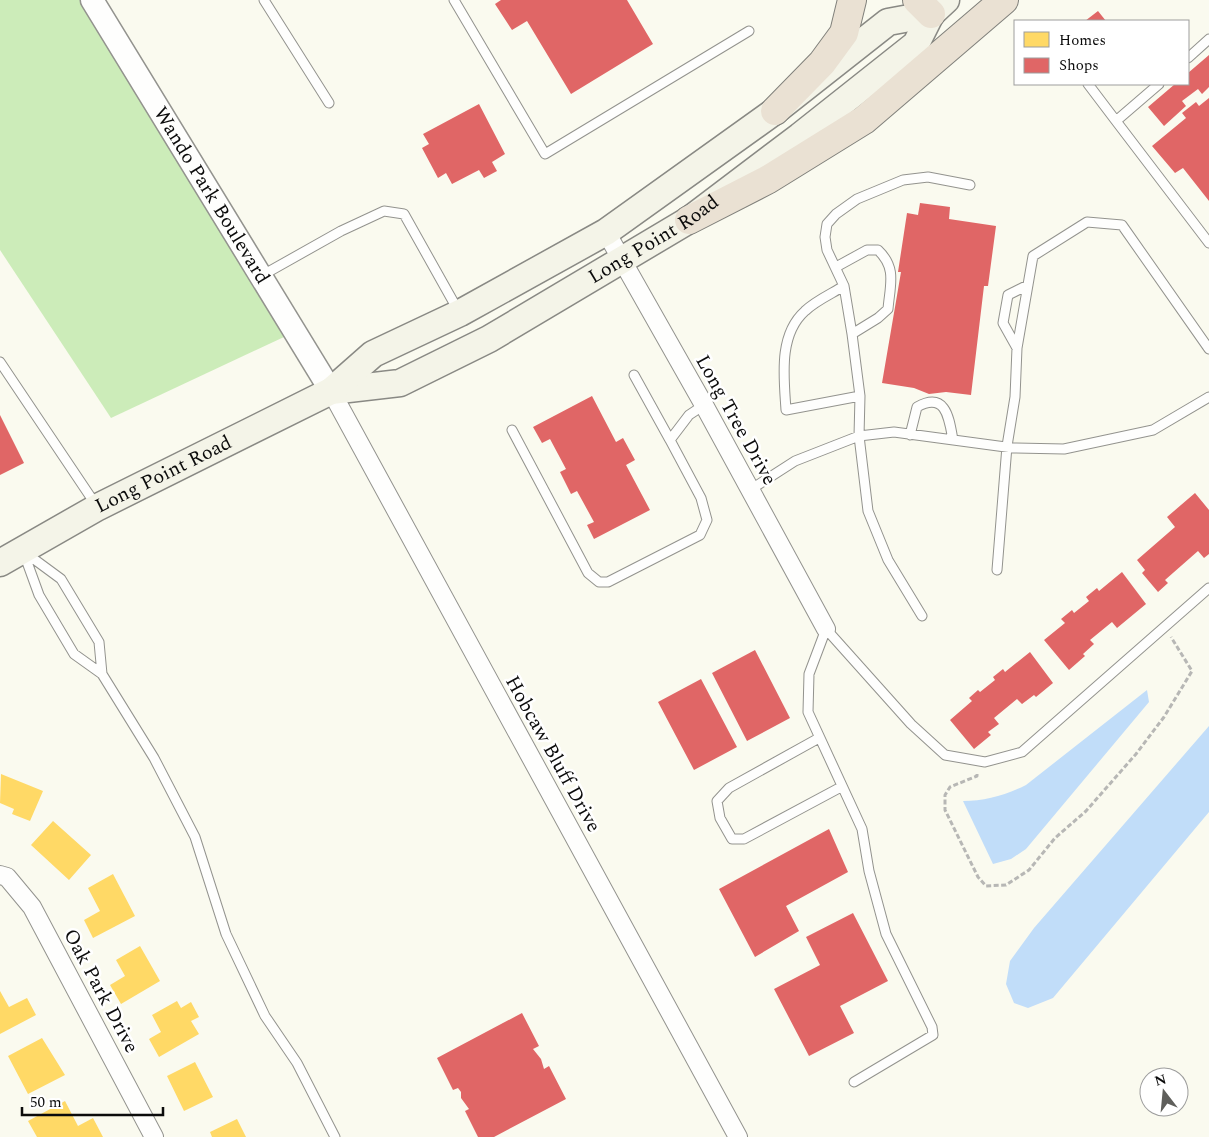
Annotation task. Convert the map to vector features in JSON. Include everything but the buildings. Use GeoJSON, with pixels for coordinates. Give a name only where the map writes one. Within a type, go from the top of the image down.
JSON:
{"type":"FeatureCollection","features":[{"type":"Feature","properties":{"kind":"highway"},"geometry":{"type":"LineString","coordinates":[[775,111],[822,63],[844,34],[852,0]]}},
{"type":"Feature","properties":{"kind":"highway"},"geometry":{"type":"LineString","coordinates":[[689,220],[767,180],[864,120],[1004,0]]}},
{"type":"Feature","properties":{"kind":"main road","name":"Long Point Road"},"geometry":{"type":"LineString","coordinates":[[0,563],[98,507],[331,391],[373,354],[460,313],[606,232],[775,111],[888,22],[931,5]]}},
{"type":"Feature","properties":{"kind":"main road","name":"Long Point Road"},"geometry":{"type":"LineString","coordinates":[[331,391],[400,383],[489,339],[689,220],[800,136],[916,44],[931,5]]}},
{"type":"Feature","properties":{"kind":"street","name":"Wando Park Boulevard"},"geometry":{"type":"LineString","coordinates":[[92,0],[331,391]]}},
{"type":"Feature","properties":{"kind":"street","name":"Long Tree Drive"},"geometry":{"type":"LineString","coordinates":[[606,232],[704,404],[826,629]]}},
{"type":"Feature","properties":{"kind":"street","name":"Hobcaw Bluff Drive"},"geometry":{"type":"LineString","coordinates":[[331,391],[738,1137]]}},
{"type":"Feature","properties":{"kind":"street","name":"Oak Park Drive"},"geometry":{"type":"LineString","coordinates":[[0,875],[7,877],[32,908],[154,1137]]}},
{"type":"Feature","properties":{"kind":"lane"},"geometry":{"type":"LineString","coordinates":[[264,0],[330,103]]}},
{"type":"Feature","properties":{"kind":"lane"},"geometry":{"type":"LineString","coordinates":[[454,0],[545,154],[749,31]]}},
{"type":"Feature","properties":{"kind":"lane"},"geometry":{"type":"LineString","coordinates":[[1189,57],[1209,39]]}},
{"type":"Feature","properties":{"kind":"lane"},"geometry":{"type":"LineString","coordinates":[[1089,85],[1209,243]]}},
{"type":"Feature","properties":{"kind":"lane"},"geometry":{"type":"LineString","coordinates":[[1116,121],[1158,85]]}},
{"type":"Feature","properties":{"kind":"lane"},"geometry":{"type":"LineString","coordinates":[[922,616],[888,560],[868,511],[859,436],[860,396],[852,334],[844,286],[827,250],[825,237],[827,224],[836,214],[857,200],[903,180],[928,177],[970,185]]}},
{"type":"Feature","properties":{"kind":"lane"},"geometry":{"type":"LineString","coordinates":[[260,276],[342,231],[384,211],[404,214],[460,313]]}},
{"type":"Feature","properties":{"kind":"lane"},"geometry":{"type":"LineString","coordinates":[[997,570],[1007,446],[1015,397],[1017,348],[1033,256],[1087,222],[1122,226],[1209,348]]}},
{"type":"Feature","properties":{"kind":"lane"},"geometry":{"type":"LineString","coordinates":[[836,267],[867,250],[878,250],[886,258],[891,271],[888,309],[878,318],[852,334]]}},
{"type":"Feature","properties":{"kind":"lane"},"geometry":{"type":"LineString","coordinates":[[1017,348],[1003,323],[1008,295],[1028,284]]}},
{"type":"Feature","properties":{"kind":"lane"},"geometry":{"type":"LineString","coordinates":[[844,286],[804,311],[789,337],[783,366],[786,410],[860,396]]}},
{"type":"Feature","properties":{"kind":"lane"},"geometry":{"type":"LineString","coordinates":[[0,362],[98,507]]}},
{"type":"Feature","properties":{"kind":"lane"},"geometry":{"type":"LineString","coordinates":[[512,430],[588,573],[598,582],[608,582],[700,535],[707,520],[702,498],[634,375]]}},
{"type":"Feature","properties":{"kind":"lane"},"geometry":{"type":"LineString","coordinates":[[750,490],[795,461],[859,436],[894,432],[1007,446],[1064,449],[1153,430],[1209,397]]}},
{"type":"Feature","properties":{"kind":"lane"},"geometry":{"type":"LineString","coordinates":[[910,435],[917,407],[927,402],[936,402],[944,408],[949,419],[953,440]]}},
{"type":"Feature","properties":{"kind":"lane"},"geometry":{"type":"LineString","coordinates":[[670,440],[689,415],[704,404]]}},
{"type":"Feature","properties":{"kind":"lane"},"geometry":{"type":"LineString","coordinates":[[23,551],[39,595],[74,654],[102,674],[154,758],[192,830],[226,934],[265,1016],[297,1063],[335,1137]]}},
{"type":"Feature","properties":{"kind":"lane"},"geometry":{"type":"LineString","coordinates":[[23,551],[61,579],[98,642],[102,674]]}},
{"type":"Feature","properties":{"kind":"lane"},"geometry":{"type":"LineString","coordinates":[[854,1082],[933,1035],[932,1027],[886,934],[869,872],[862,828],[841,787],[808,712],[809,674],[826,629],[911,724],[945,755],[985,762],[1022,752],[1209,588]]}},
{"type":"Feature","properties":{"kind":"lane"},"geometry":{"type":"LineString","coordinates":[[820,738],[729,788],[717,801],[720,818],[732,839],[744,839],[841,787]]}},
{"type":"Feature","properties":{"kind":"path"},"geometry":{"type":"LineString","coordinates":[[976,760],[977,776],[950,787],[945,795],[945,810],[978,877],[986,886],[1006,885],[1029,870],[1055,838],[1086,811],[1136,754],[1181,690],[1192,671],[1180,648],[1164,627]]}},
{"type":"Feature","properties":{"kind":"green space"},"geometry":{"type":"Polygon","coordinates":[[[0,0],[81,0],[284,337],[111,418],[0,250],[0,0]]]}},
{"type":"Feature","properties":{"kind":"water"},"geometry":{"type":"Polygon","coordinates":[[[1147,690],[1149,702],[1026,849],[1011,859],[993,864],[963,801],[995,797],[1026,785],[1147,690]]]}},
{"type":"Feature","properties":{"kind":"water"},"geometry":{"type":"Polygon","coordinates":[[[1209,726],[1209,812],[1053,998],[1028,1008],[1014,1003],[1006,984],[1010,961],[1034,928],[1209,726]]]}}]}
